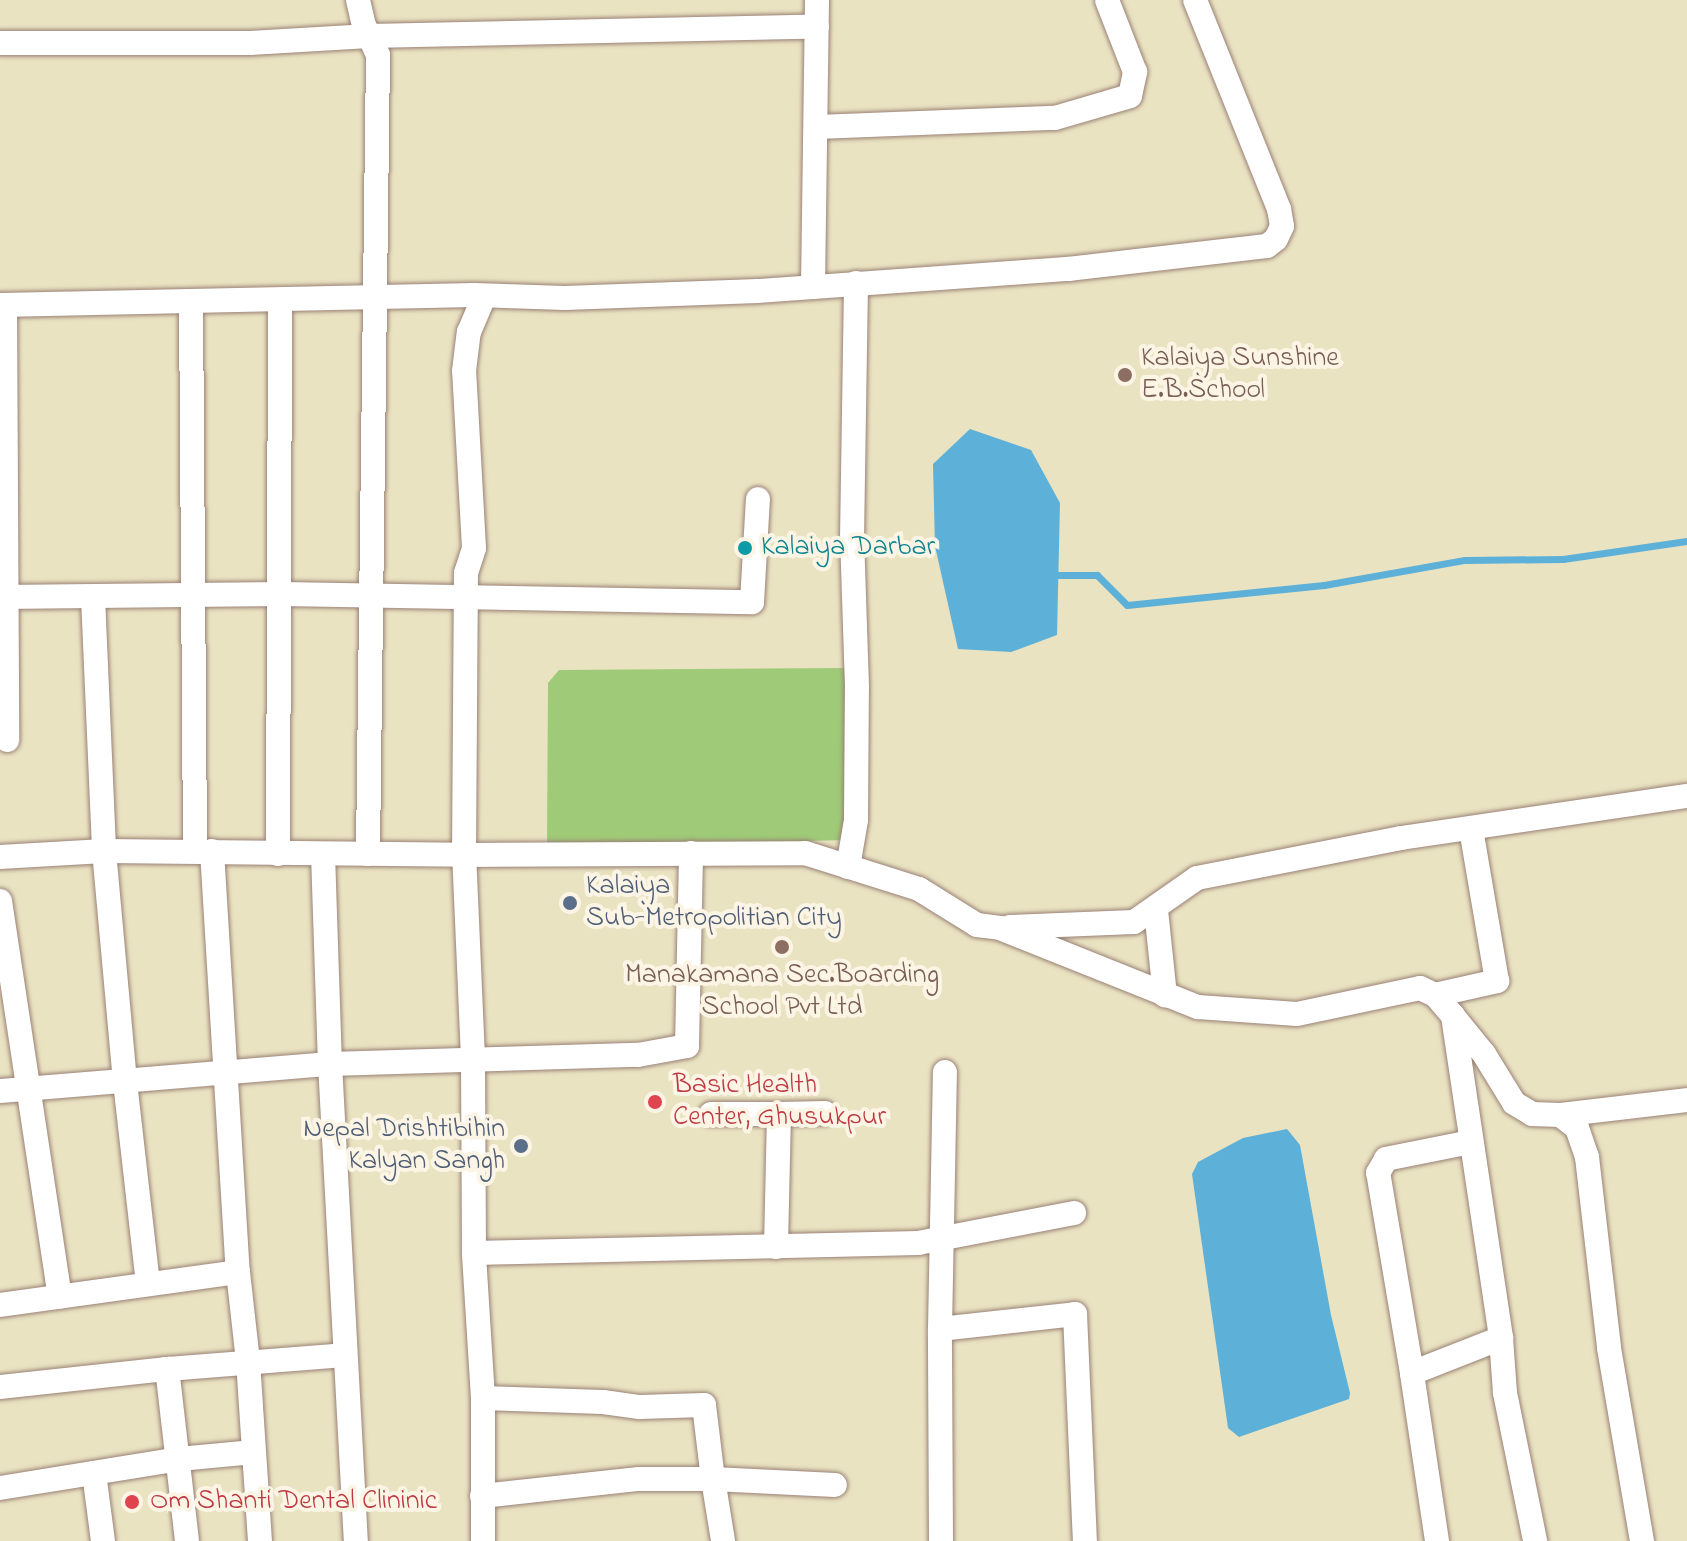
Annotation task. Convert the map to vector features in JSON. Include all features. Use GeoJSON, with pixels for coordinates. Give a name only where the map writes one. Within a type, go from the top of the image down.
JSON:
{"type":"FeatureCollection","features":[{"type":"Feature","properties":{"kind":"street"},"geometry":{"type":"LineString","coordinates":[[358,0],[378,55],[372,296],[368,854]]}},
{"type":"Feature","properties":{"kind":"street"},"geometry":{"type":"LineString","coordinates":[[813,287],[817,0]]}},
{"type":"Feature","properties":{"kind":"street"},"geometry":{"type":"LineString","coordinates":[[817,127],[1055,118],[1130,96],[1135,72],[1107,0]]}},
{"type":"Feature","properties":{"kind":"street"},"geometry":{"type":"LineString","coordinates":[[7,740],[3,597],[3,305],[280,301],[372,296],[565,298],[813,287],[1068,269],[1267,246],[1276,239],[1282,226],[1273,191],[1195,0]]}},
{"type":"Feature","properties":{"kind":"street"},"geometry":{"type":"LineString","coordinates":[[0,43],[250,43],[369,36],[817,27]]}},
{"type":"Feature","properties":{"kind":"street"},"geometry":{"type":"LineString","coordinates":[[848,867],[856,820],[857,687],[852,539],[856,283]]}},
{"type":"Feature","properties":{"kind":"street"},"geometry":{"type":"LineString","coordinates":[[483,1541],[483,1398],[474,1253],[473,1058],[464,855],[466,573],[474,548],[464,371],[469,332],[484,296]]}},
{"type":"Feature","properties":{"kind":"street"},"geometry":{"type":"LineString","coordinates":[[191,301],[193,596],[204,851],[228,1075],[238,1272],[248,1361],[260,1541]]}},
{"type":"Feature","properties":{"kind":"street"},"geometry":{"type":"LineString","coordinates":[[278,854],[282,594],[280,301]]}},
{"type":"Feature","properties":{"kind":"street"},"geometry":{"type":"LineString","coordinates":[[3,597],[282,594],[752,602],[758,499]]}},
{"type":"Feature","properties":{"kind":"street"},"geometry":{"type":"LineString","coordinates":[[93,597],[104,851],[125,1082],[148,1283]]}},
{"type":"Feature","properties":{"kind":"street"},"geometry":{"type":"LineString","coordinates":[[0,857],[104,851],[464,855],[805,853],[919,889],[977,925],[1000,928],[1134,922],[1156,910],[1197,878],[1401,838],[1687,796]]}},
{"type":"Feature","properties":{"kind":"street"},"geometry":{"type":"LineString","coordinates":[[1435,995],[1497,981],[1471,829]]}},
{"type":"Feature","properties":{"kind":"street"},"geometry":{"type":"LineString","coordinates":[[0,1091],[228,1075],[330,1064],[638,1055],[687,1046],[691,853]]}},
{"type":"Feature","properties":{"kind":"street"},"geometry":{"type":"LineString","coordinates":[[323,854],[330,1064],[356,1541]]}},
{"type":"Feature","properties":{"kind":"street"},"geometry":{"type":"LineString","coordinates":[[0,901],[31,1087],[60,1296]]}},
{"type":"Feature","properties":{"kind":"street"},"geometry":{"type":"LineString","coordinates":[[1156,910],[1165,996]]}},
{"type":"Feature","properties":{"kind":"street"},"geometry":{"type":"LineString","coordinates":[[1000,928],[1198,1007],[1297,1014],[1420,988],[1435,995],[1484,1054],[1514,1103],[1532,1114],[1560,1115],[1687,1100]]}},
{"type":"Feature","properties":{"kind":"street"},"geometry":{"type":"LineString","coordinates":[[1453,1016],[1501,1338],[1505,1393],[1535,1541]]}},
{"type":"Feature","properties":{"kind":"street"},"geometry":{"type":"LineString","coordinates":[[941,1541],[940,1329],[945,1072]]}},
{"type":"Feature","properties":{"kind":"street"},"geometry":{"type":"LineString","coordinates":[[711,1114],[825,1113]]}},
{"type":"Feature","properties":{"kind":"street"},"geometry":{"type":"LineString","coordinates":[[776,1247],[779,1114]]}},
{"type":"Feature","properties":{"kind":"street"},"geometry":{"type":"LineString","coordinates":[[1560,1115],[1577,1128],[1587,1157],[1609,1348],[1642,1541]]}},
{"type":"Feature","properties":{"kind":"street"},"geometry":{"type":"LineString","coordinates":[[1437,1541],[1378,1173],[1386,1159],[1471,1142]]}},
{"type":"Feature","properties":{"kind":"street"},"geometry":{"type":"LineString","coordinates":[[474,1253],[918,1243],[1074,1213]]}},
{"type":"Feature","properties":{"kind":"street"},"geometry":{"type":"LineString","coordinates":[[0,1305],[238,1272]]}},
{"type":"Feature","properties":{"kind":"street"},"geometry":{"type":"LineString","coordinates":[[940,1329],[1075,1314],[1085,1541]]}},
{"type":"Feature","properties":{"kind":"street"},"geometry":{"type":"LineString","coordinates":[[1412,1373],[1501,1338]]}},
{"type":"Feature","properties":{"kind":"street"},"geometry":{"type":"LineString","coordinates":[[0,1387],[248,1361],[344,1355]]}},
{"type":"Feature","properties":{"kind":"street"},"geometry":{"type":"LineString","coordinates":[[167,1369],[187,1541]]}},
{"type":"Feature","properties":{"kind":"street"},"geometry":{"type":"LineString","coordinates":[[483,1398],[603,1402],[640,1407],[704,1405],[723,1541]]}},
{"type":"Feature","properties":{"kind":"street"},"geometry":{"type":"LineString","coordinates":[[0,1488],[179,1459],[254,1452]]}},
{"type":"Feature","properties":{"kind":"street"},"geometry":{"type":"LineString","coordinates":[[94,1473],[103,1541]]}},
{"type":"Feature","properties":{"kind":"street"},"geometry":{"type":"LineString","coordinates":[[482,1496],[639,1479],[835,1485]]}},
{"type":"Feature","properties":{"kind":"green space"},"geometry":{"type":"Polygon","coordinates":[[[849,668],[848,840],[547,847],[548,683],[559,670],[849,668]]]}},
{"type":"Feature","properties":{"kind":"water"},"geometry":{"type":"Polygon","coordinates":[[[970,429],[1031,450],[1060,503],[1057,635],[1011,652],[958,649],[935,546],[933,464],[970,429]]]}},
{"type":"Feature","properties":{"kind":"water"},"geometry":{"type":"Polygon","coordinates":[[[1287,1129],[1300,1145],[1331,1315],[1350,1393],[1349,1399],[1239,1437],[1228,1428],[1192,1174],[1198,1162],[1243,1138],[1287,1129]]]}},
{"type":"Feature","properties":{"kind":"waterway"},"geometry":{"type":"LineString","coordinates":[[1050,575],[1097,575],[1127,605],[1324,585],[1465,560],[1563,559],[1687,541]]}},
{"type":"Feature","properties":{"kind":"place","name":"Kalaiya Sunshine E.B.School"},"geometry":{"type":"Point","coordinates":[1125,375]}},
{"type":"Feature","properties":{"kind":"place","name":"Kalaiya Darbar"},"geometry":{"type":"Point","coordinates":[745,548]}},
{"type":"Feature","properties":{"kind":"place","name":"Kalaiya Sub-Metropolitian City"},"geometry":{"type":"Point","coordinates":[570,903]}},
{"type":"Feature","properties":{"kind":"place","name":"Manakamana Sec.Boarding School Pvt Ltd"},"geometry":{"type":"Point","coordinates":[782,947]}},
{"type":"Feature","properties":{"kind":"place","name":"Basic Health Center, Ghusukpur"},"geometry":{"type":"Point","coordinates":[655,1102]}},
{"type":"Feature","properties":{"kind":"place","name":"Nepal Drishtibihin Kalyan Sangh"},"geometry":{"type":"Point","coordinates":[521,1146]}},
{"type":"Feature","properties":{"kind":"place","name":"Om Shanti Dental Clininic"},"geometry":{"type":"Point","coordinates":[132,1502]}}]}
